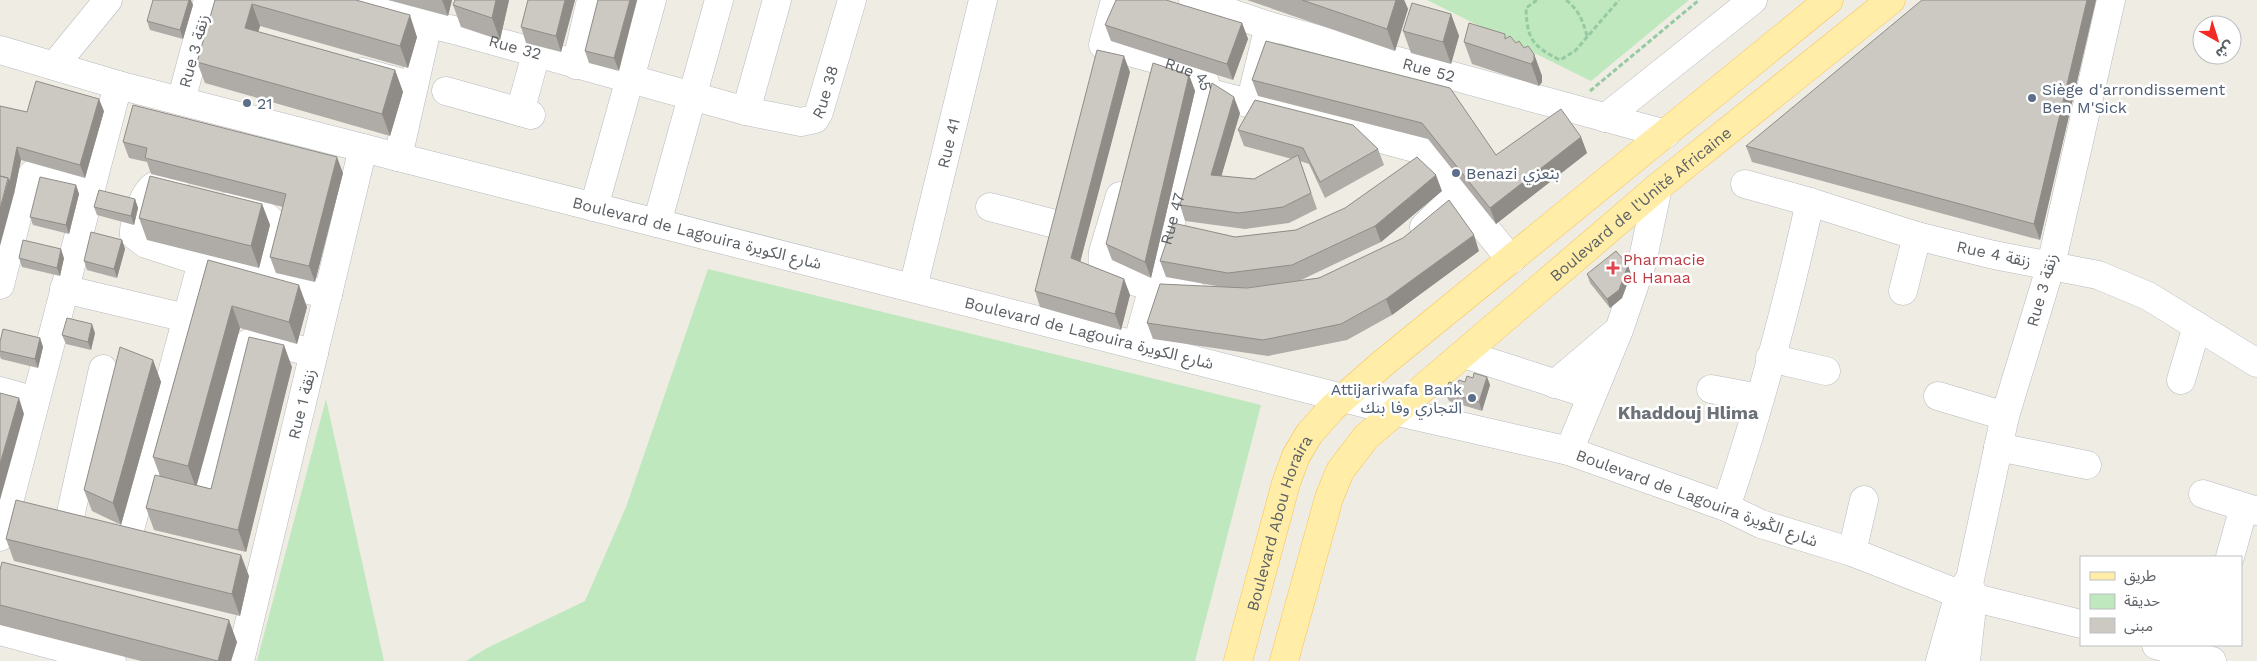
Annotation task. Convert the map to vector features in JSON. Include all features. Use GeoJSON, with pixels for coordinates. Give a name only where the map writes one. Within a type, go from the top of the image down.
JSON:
{"type":"FeatureCollection","features":[{"type":"Feature","properties":{"kind":"main road"},"geometry":{"type":"LineString","coordinates":[[1343,398],[1829,0]]}},
{"type":"Feature","properties":{"kind":"main road","name":"Boulevard de l'Unité Africaine"},"geometry":{"type":"LineString","coordinates":[[1394,411],[1464,354],[1658,187],[1891,0]]}},
{"type":"Feature","properties":{"kind":"main road","name":"Boulevard Abou Horaira"},"geometry":{"type":"LineString","coordinates":[[1238,661],[1291,468],[1310,434],[1343,398]]}},
{"type":"Feature","properties":{"kind":"main road"},"geometry":{"type":"LineString","coordinates":[[1284,661],[1335,482],[1355,449],[1376,426],[1394,411]]}},
{"type":"Feature","properties":{"kind":"street"},"geometry":{"type":"LineString","coordinates":[[54,66],[108,0]]}},
{"type":"Feature","properties":{"kind":"street","name":"Rue 3 زنقة"},"geometry":{"type":"LineString","coordinates":[[181,101],[208,0]]}},
{"type":"Feature","properties":{"kind":"street"},"geometry":{"type":"LineString","coordinates":[[576,65],[591,0]]}},
{"type":"Feature","properties":{"kind":"street"},"geometry":{"type":"LineString","coordinates":[[594,206],[652,0]]}},
{"type":"Feature","properties":{"kind":"street"},"geometry":{"type":"LineString","coordinates":[[657,223],[719,0]]}},
{"type":"Feature","properties":{"kind":"street"},"geometry":{"type":"LineString","coordinates":[[746,111],[776,0]]}},
{"type":"Feature","properties":{"kind":"street","name":"Rue 38"},"geometry":{"type":"LineString","coordinates":[[692,96],[746,111],[801,122],[815,119],[819,112],[852,0]]}},
{"type":"Feature","properties":{"kind":"street","name":"Rue 41"},"geometry":{"type":"LineString","coordinates":[[913,288],[983,0]]}},
{"type":"Feature","properties":{"kind":"street"},"geometry":{"type":"LineString","coordinates":[[1096,73],[1115,0]]}},
{"type":"Feature","properties":{"kind":"street","name":"Rue 52"},"geometry":{"type":"LineString","coordinates":[[1193,0],[1269,26],[1666,134]]}},
{"type":"Feature","properties":{"kind":"street"},"geometry":{"type":"LineString","coordinates":[[1605,118],[1753,0]]}},
{"type":"Feature","properties":{"kind":"street","name":"Rue 3 زنقة"},"geometry":{"type":"LineString","coordinates":[[1940,661],[1967,590],[2005,416],[2051,265],[2111,0]]}},
{"type":"Feature","properties":{"kind":"street","name":"Rue 32"},"geometry":{"type":"LineString","coordinates":[[335,1],[428,24],[461,20],[525,42],[576,65],[692,96]]}},
{"type":"Feature","properties":{"kind":"street"},"geometry":{"type":"LineString","coordinates":[[398,157],[428,24]]}},
{"type":"Feature","properties":{"kind":"street"},"geometry":{"type":"LineString","coordinates":[[1250,103],[1269,26]]}},
{"type":"Feature","properties":{"kind":"street"},"geometry":{"type":"LineString","coordinates":[[446,91],[525,113],[525,42]]}},
{"type":"Feature","properties":{"kind":"street","name":"Rue 45"},"geometry":{"type":"LineString","coordinates":[[1103,45],[1157,70],[1198,74],[1206,83],[1207,92],[1422,150]]}},
{"type":"Feature","properties":{"kind":"street","name":"Boulevard de Lagouira شارع الكويرة"},"geometry":{"type":"LineString","coordinates":[[0,50],[118,85],[1394,411]]}},
{"type":"Feature","properties":{"kind":"street"},"geometry":{"type":"LineString","coordinates":[[338,65],[414,86]]}},
{"type":"Feature","properties":{"kind":"street"},"geometry":{"type":"LineString","coordinates":[[0,537],[118,85]]}},
{"type":"Feature","properties":{"kind":"street","name":"Rue 47"},"geometry":{"type":"LineString","coordinates":[[1137,345],[1153,286],[1182,231],[1207,92]]}},
{"type":"Feature","properties":{"kind":"street","name":"Rue 1 زنقة"},"geometry":{"type":"LineString","coordinates":[[240,661],[363,148]]}},
{"type":"Feature","properties":{"kind":"street"},"geometry":{"type":"LineString","coordinates":[[1401,172],[1422,150],[1511,260]]}},
{"type":"Feature","properties":{"kind":"street"},"geometry":{"type":"LineString","coordinates":[[0,285],[25,186],[29,179],[35,173],[44,171],[92,181]]}},
{"type":"Feature","properties":{"kind":"street"},"geometry":{"type":"LineString","coordinates":[[1126,176],[1102,261],[1104,267],[1112,274],[1153,286],[1219,300]]}},
{"type":"Feature","properties":{"kind":"street"},"geometry":{"type":"LineString","coordinates":[[264,278],[275,230],[274,224],[268,218],[163,184],[154,186],[144,199],[134,231],[135,238],[146,244],[202,262],[328,295]]}},
{"type":"Feature","properties":{"kind":"street","name":"Rue 4 زنقة"},"geometry":{"type":"LineString","coordinates":[[1746,184],[1917,236],[2098,275],[2148,296],[2257,363]]}},
{"type":"Feature","properties":{"kind":"street"},"geometry":{"type":"LineString","coordinates":[[1569,452],[1619,330],[1642,263],[1658,187]]}},
{"type":"Feature","properties":{"kind":"street"},"geometry":{"type":"LineString","coordinates":[[1405,242],[1458,194]]}},
{"type":"Feature","properties":{"kind":"street"},"geometry":{"type":"LineString","coordinates":[[1047,252],[1062,196]]}},
{"type":"Feature","properties":{"kind":"street"},"geometry":{"type":"LineString","coordinates":[[1726,508],[1752,432],[1770,358],[1791,287],[1810,202]]}},
{"type":"Feature","properties":{"kind":"street"},"geometry":{"type":"LineString","coordinates":[[990,207],[1055,224]]}},
{"type":"Feature","properties":{"kind":"street"},"geometry":{"type":"LineString","coordinates":[[1903,291],[1917,236]]}},
{"type":"Feature","properties":{"kind":"street"},"geometry":{"type":"LineString","coordinates":[[99,525],[142,485],[202,262]]}},
{"type":"Feature","properties":{"kind":"street"},"geometry":{"type":"LineString","coordinates":[[64,289],[186,318]]}},
{"type":"Feature","properties":{"kind":"street"},"geometry":{"type":"LineString","coordinates":[[1030,318],[1037,290]]}},
{"type":"Feature","properties":{"kind":"street"},"geometry":{"type":"LineString","coordinates":[[2181,380],[2197,326]]}},
{"type":"Feature","properties":{"kind":"street"},"geometry":{"type":"LineString","coordinates":[[1555,384],[1619,330]]}},
{"type":"Feature","properties":{"kind":"street"},"geometry":{"type":"LineString","coordinates":[[142,485],[190,498],[202,497],[210,489],[249,343],[258,339],[314,353]]}},
{"type":"Feature","properties":{"kind":"street"},"geometry":{"type":"LineString","coordinates":[[1464,354],[1591,395]]}},
{"type":"Feature","properties":{"kind":"street"},"geometry":{"type":"LineString","coordinates":[[1770,358],[1826,370]]}},
{"type":"Feature","properties":{"kind":"street"},"geometry":{"type":"LineString","coordinates":[[99,525],[103,369]]}},
{"type":"Feature","properties":{"kind":"street"},"geometry":{"type":"LineString","coordinates":[[1711,389],[1760,398]]}},
{"type":"Feature","properties":{"kind":"street"},"geometry":{"type":"LineString","coordinates":[[0,391],[35,401]]}},
{"type":"Feature","properties":{"kind":"street"},"geometry":{"type":"LineString","coordinates":[[1938,396],[2005,416]]}},
{"type":"Feature","properties":{"kind":"street","name":"Boulevard de Lagouira شارع الڭويرة"},"geometry":{"type":"LineString","coordinates":[[1394,411],[1569,452],[1726,508],[1760,524],[2080,624]]}},
{"type":"Feature","properties":{"kind":"street"},"geometry":{"type":"LineString","coordinates":[[1998,447],[2087,465]]}},
{"type":"Feature","properties":{"kind":"street"},"geometry":{"type":"LineString","coordinates":[[2203,494],[2251,509],[2230,556]]}},
{"type":"Feature","properties":{"kind":"street"},"geometry":{"type":"LineString","coordinates":[[1852,552],[1864,500]]}},
{"type":"Feature","properties":{"kind":"street"},"geometry":{"type":"LineString","coordinates":[[9,501],[157,540]]}},
{"type":"Feature","properties":{"kind":"street"},"geometry":{"type":"LineString","coordinates":[[234,560],[262,568]]}},
{"type":"Feature","properties":{"kind":"street","name":"Rue 3 زنقة"},"geometry":{"type":"LineString","coordinates":[[1966,661],[1967,590]]}},
{"type":"Feature","properties":{"kind":"street"},"geometry":{"type":"LineString","coordinates":[[219,620],[248,627]]}},
{"type":"Feature","properties":{"kind":"street"},"geometry":{"type":"LineString","coordinates":[[0,631],[112,661]]}},
{"type":"Feature","properties":{"kind":"path"},"geometry":{"type":"LineString","coordinates":[[1537,0],[1526,8],[1526,30],[1540,50],[1560,60],[1575,51],[1619,0]]}},
{"type":"Feature","properties":{"kind":"path"},"geometry":{"type":"LineString","coordinates":[[1566,0],[1575,7],[1584,22],[1587,37]]}},
{"type":"Feature","properties":{"kind":"path"},"geometry":{"type":"LineString","coordinates":[[1570,108],[1694,2],[1699,0]]}},
{"type":"Feature","properties":{"kind":"green space"},"geometry":{"type":"Polygon","coordinates":[[[1427,0],[1689,0],[1591,81],[1427,0]]]}},
{"type":"Feature","properties":{"kind":"green space"},"geometry":{"type":"Polygon","coordinates":[[[708,269],[1261,405],[1195,661],[466,661],[487,648],[585,601],[626,507],[708,269]]]}},
{"type":"Feature","properties":{"kind":"green space"},"geometry":{"type":"Polygon","coordinates":[[[326,399],[384,661],[257,661],[326,399]]]}},
{"type":"Feature","properties":{"kind":"building"},"geometry":{"type":"Polygon","coordinates":[[[153,0],[189,0],[180,30],[147,21],[153,0]]]}},
{"type":"Feature","properties":{"kind":"building"},"geometry":{"type":"Polygon","coordinates":[[[215,0],[356,0],[410,15],[400,46],[252,4],[245,28],[395,70],[382,114],[197,62],[215,0]]]}},
{"type":"Feature","properties":{"kind":"building"},"geometry":{"type":"Polygon","coordinates":[[[455,0],[496,0],[492,18],[453,5],[455,0]]]}},
{"type":"Feature","properties":{"kind":"building"},"geometry":{"type":"Polygon","coordinates":[[[528,0],[565,0],[556,36],[521,27],[528,0]]]}},
{"type":"Feature","properties":{"kind":"building"},"geometry":{"type":"Polygon","coordinates":[[[598,0],[630,0],[614,58],[585,51],[598,0]]]}},
{"type":"Feature","properties":{"kind":"building"},"geometry":{"type":"Polygon","coordinates":[[[1116,0],[1166,0],[1242,23],[1227,64],[1105,25],[1116,0]]]}},
{"type":"Feature","properties":{"kind":"building"},"geometry":{"type":"Polygon","coordinates":[[[1302,0],[1396,0],[1387,29],[1302,0]]]}},
{"type":"Feature","properties":{"kind":"building"},"geometry":{"type":"Polygon","coordinates":[[[1922,0],[2087,0],[2034,224],[1746,146],[1922,0]]]}},
{"type":"Feature","properties":{"kind":"building"},"geometry":{"type":"Polygon","coordinates":[[[1412,3],[1451,14],[1443,42],[1403,31],[1412,3]]]}},
{"type":"Feature","properties":{"kind":"building"},"geometry":{"type":"Polygon","coordinates":[[[1469,23],[1505,34],[1505,39],[1510,36],[1516,43],[1519,41],[1524,48],[1528,46],[1534,54],[1534,60],[1531,64],[1464,42],[1469,23]]]}},
{"type":"Feature","properties":{"kind":"building"},"geometry":{"type":"Polygon","coordinates":[[[1266,41],[1450,88],[1496,155],[1561,109],[1581,137],[1490,208],[1422,123],[1252,80],[1266,41]]]}},
{"type":"Feature","properties":{"kind":"building"},"geometry":{"type":"Polygon","coordinates":[[[1097,50],[1124,56],[1071,258],[1124,279],[1115,314],[1035,291],[1097,50]]]}},
{"type":"Feature","properties":{"kind":"building"},"geometry":{"type":"Polygon","coordinates":[[[1153,63],[1189,75],[1145,262],[1106,244],[1153,63]]]}},
{"type":"Feature","properties":{"kind":"building"},"geometry":{"type":"Polygon","coordinates":[[[36,81],[99,99],[80,165],[17,147],[10,182],[8,178],[0,176],[0,106],[27,112],[36,81]]]}},
{"type":"Feature","properties":{"kind":"building"},"geometry":{"type":"Polygon","coordinates":[[[1212,83],[1234,97],[1211,175],[1254,179],[1298,155],[1311,193],[1283,207],[1239,213],[1180,205],[1212,83]]]}},
{"type":"Feature","properties":{"kind":"building"},"geometry":{"type":"Polygon","coordinates":[[[1255,100],[1353,125],[1378,149],[1320,182],[1303,148],[1238,130],[1255,100]]]}},
{"type":"Feature","properties":{"kind":"building"},"geometry":{"type":"Polygon","coordinates":[[[133,105],[337,157],[309,266],[270,257],[286,194],[145,158],[147,148],[123,142],[133,105]]]}},
{"type":"Feature","properties":{"kind":"building"},"geometry":{"type":"Polygon","coordinates":[[[1417,157],[1436,175],[1375,226],[1292,265],[1228,273],[1160,261],[1173,223],[1235,237],[1296,230],[1345,208],[1417,157]]]}},
{"type":"Feature","properties":{"kind":"building"},"geometry":{"type":"Polygon","coordinates":[[[0,176],[8,178],[0,209],[0,176]]]}},
{"type":"Feature","properties":{"kind":"building"},"geometry":{"type":"Polygon","coordinates":[[[150,176],[262,204],[251,246],[139,218],[150,176]]]}},
{"type":"Feature","properties":{"kind":"building"},"geometry":{"type":"Polygon","coordinates":[[[40,177],[76,185],[66,225],[30,217],[40,177]]]}},
{"type":"Feature","properties":{"kind":"building"},"geometry":{"type":"Polygon","coordinates":[[[99,190],[135,199],[131,216],[94,207],[99,190]]]}},
{"type":"Feature","properties":{"kind":"building"},"geometry":{"type":"Polygon","coordinates":[[[1449,200],[1474,235],[1386,299],[1341,324],[1263,340],[1147,323],[1160,284],[1247,288],[1319,278],[1403,238],[1449,200]]]}},
{"type":"Feature","properties":{"kind":"building"},"geometry":{"type":"Polygon","coordinates":[[[91,232],[122,240],[114,269],[84,261],[91,232]]]}},
{"type":"Feature","properties":{"kind":"building"},"geometry":{"type":"Polygon","coordinates":[[[23,240],[61,249],[57,268],[19,258],[23,240]]]}},
{"type":"Feature","properties":{"kind":"building"},"geometry":{"type":"Polygon","coordinates":[[[1616,251],[1628,265],[1619,290],[1607,299],[1587,274],[1616,251]]]}},
{"type":"Feature","properties":{"kind":"building"},"geometry":{"type":"Polygon","coordinates":[[[208,260],[299,285],[289,322],[232,306],[188,466],[153,457],[208,260]]]}},
{"type":"Feature","properties":{"kind":"building"},"geometry":{"type":"Polygon","coordinates":[[[67,318],[92,324],[88,342],[62,335],[67,318]]]}},
{"type":"Feature","properties":{"kind":"building"},"geometry":{"type":"Polygon","coordinates":[[[3,329],[40,338],[35,359],[0,351],[3,329]]]}},
{"type":"Feature","properties":{"kind":"building"},"geometry":{"type":"Polygon","coordinates":[[[249,337],[284,345],[238,530],[146,508],[155,475],[211,489],[249,337]]]}},
{"type":"Feature","properties":{"kind":"building"},"geometry":{"type":"Polygon","coordinates":[[[120,347],[153,360],[113,503],[84,490],[120,347]]]}},
{"type":"Feature","properties":{"kind":"building"},"geometry":{"type":"Polygon","coordinates":[[[1474,373],[1487,377],[1479,402],[1445,392],[1449,382],[1457,384],[1459,380],[1465,382],[1467,376],[1473,378],[1474,373]]]}},
{"type":"Feature","properties":{"kind":"building"},"geometry":{"type":"Polygon","coordinates":[[[0,393],[19,398],[0,464],[0,393]]]}},
{"type":"Feature","properties":{"kind":"building"},"geometry":{"type":"Polygon","coordinates":[[[16,500],[241,555],[232,594],[6,539],[16,500]]]}},
{"type":"Feature","properties":{"kind":"building"},"geometry":{"type":"Polygon","coordinates":[[[2,562],[229,620],[218,661],[0,605],[0,570],[2,562]]]}},
{"type":"Feature","properties":{"kind":"place","name":"Siège d'arrondissement Ben M'Sick"},"geometry":{"type":"Point","coordinates":[2032,98]}},
{"type":"Feature","properties":{"kind":"place","name":"21"},"geometry":{"type":"Point","coordinates":[247,103]}},
{"type":"Feature","properties":{"kind":"place","name":"Benazi بنعزي"},"geometry":{"type":"Point","coordinates":[1456,173]}},
{"type":"Feature","properties":{"kind":"place","name":"Pharmacie el Hanaa"},"geometry":{"type":"Point","coordinates":[1613,268]}},
{"type":"Feature","properties":{"kind":"place","name":"Attijariwafa Bank التجاري وفا بنك"},"geometry":{"type":"Point","coordinates":[1472,398]}},
{"type":"Feature","properties":{"kind":"district","name":"Khaddouj Hlima"},"geometry":{"type":"Point","coordinates":[1688,412]}}]}
